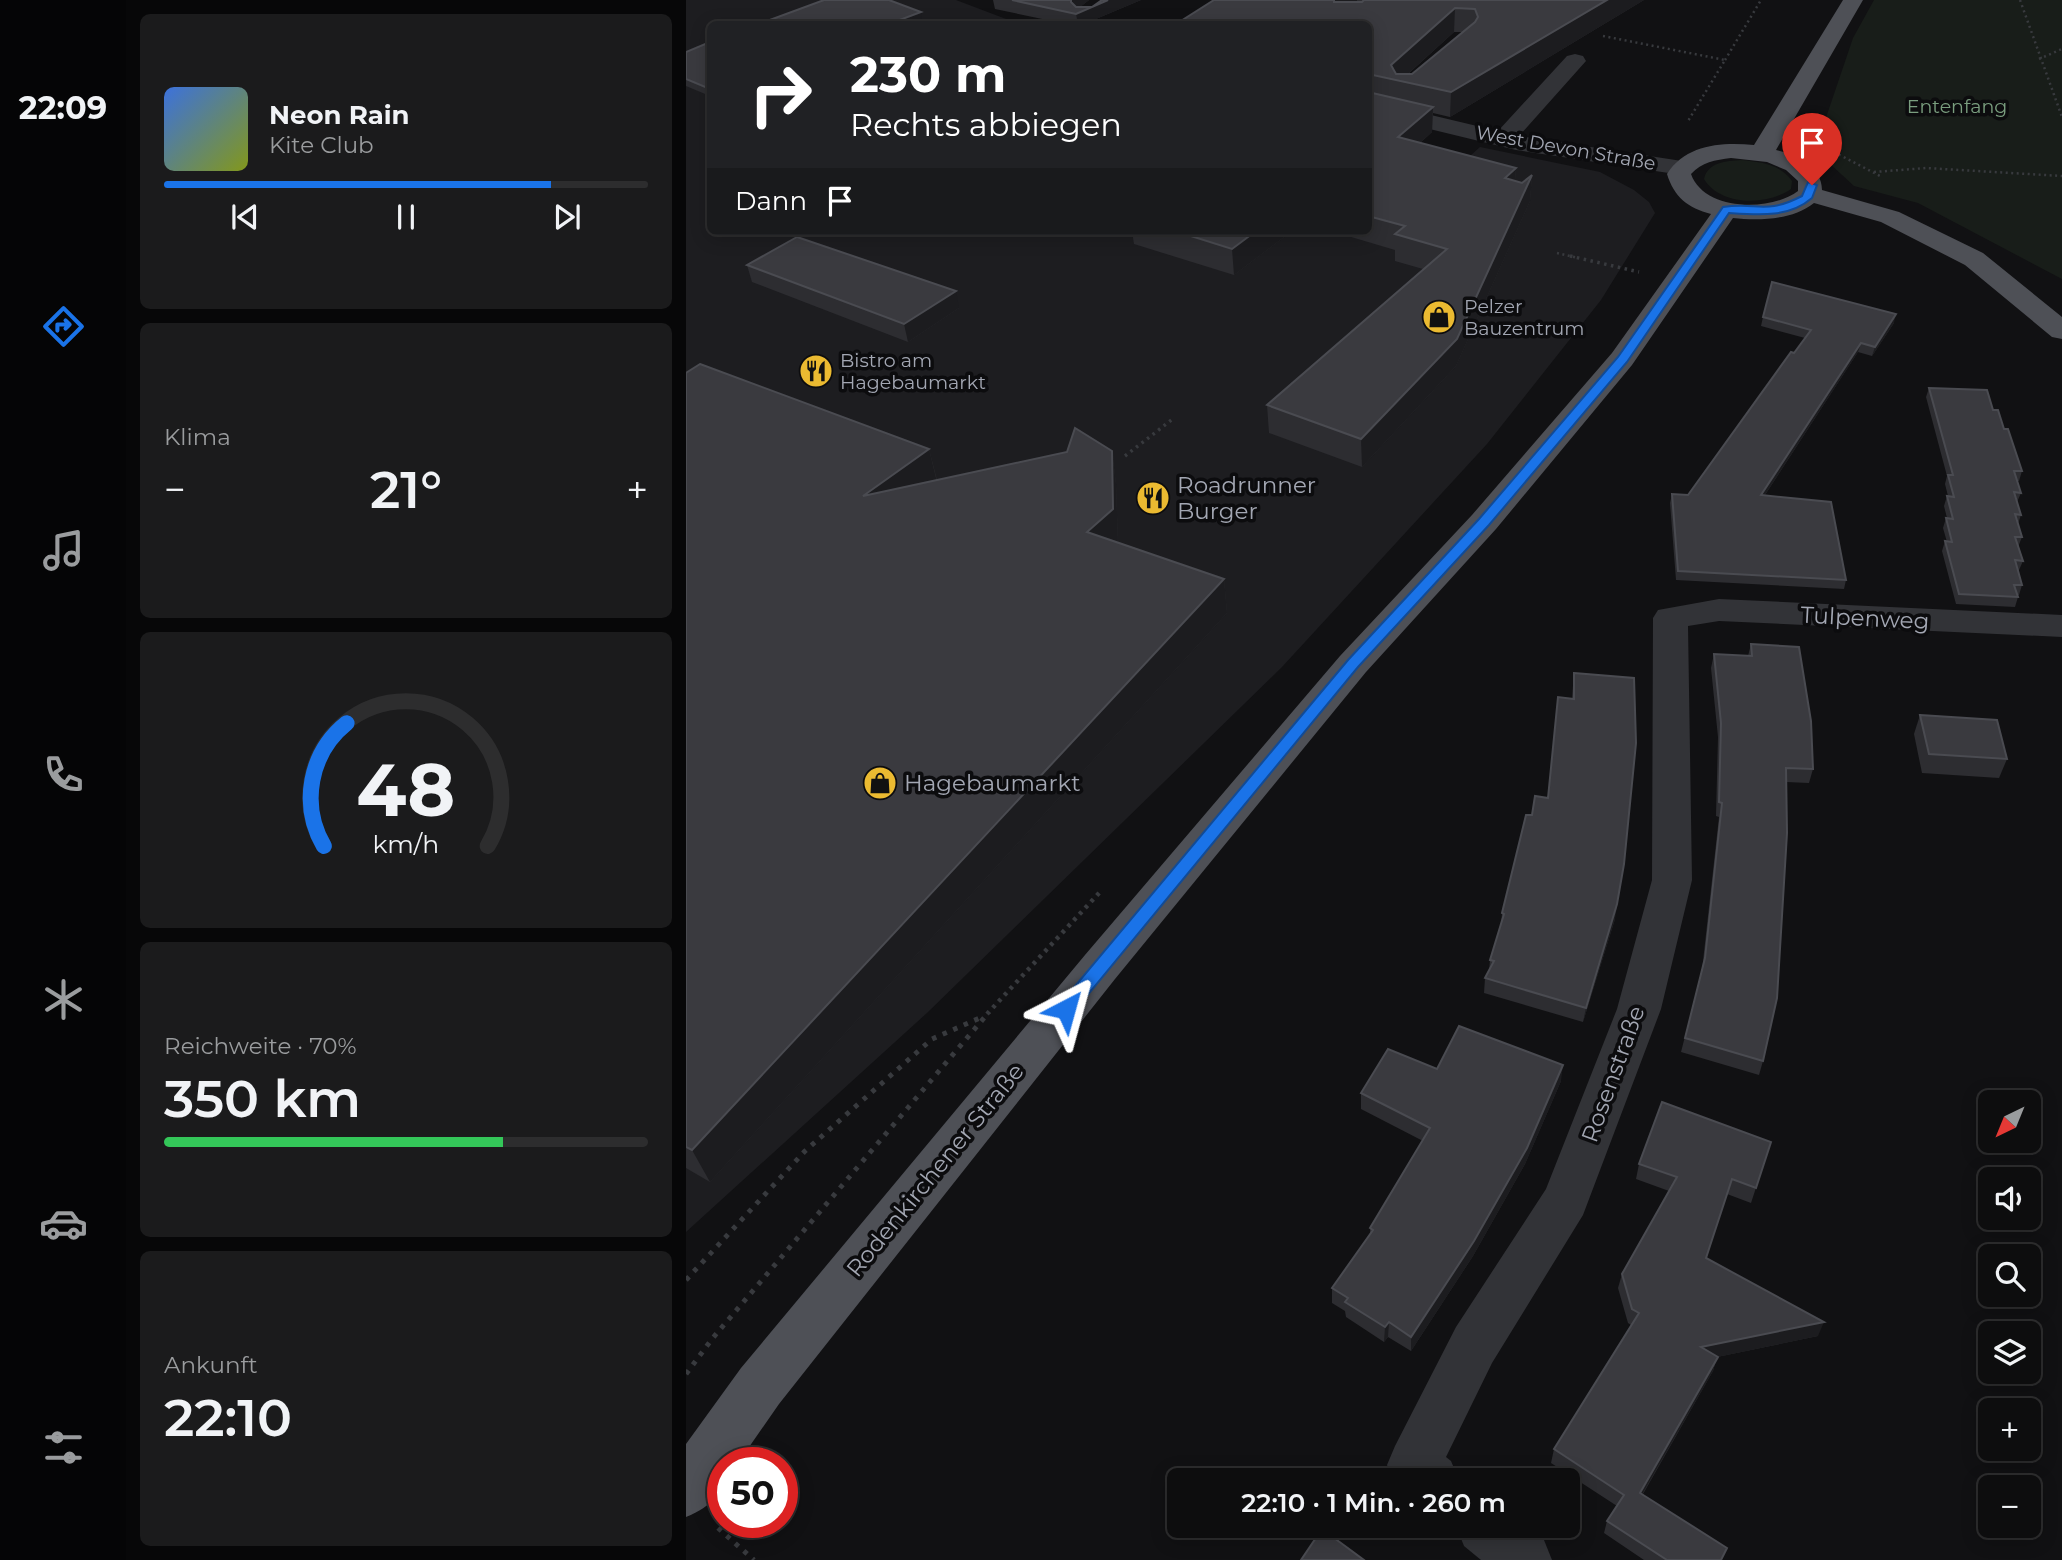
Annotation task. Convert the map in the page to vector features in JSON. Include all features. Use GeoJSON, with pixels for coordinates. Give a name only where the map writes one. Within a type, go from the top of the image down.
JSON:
{"type":"FeatureCollection","features":[{"type":"Feature","properties":{"kind":"main road"},"geometry":{"type":"LineString","coordinates":[[1761,154],[1853,0]]}},
{"type":"Feature","properties":{"kind":"main road"},"geometry":{"type":"LineString","coordinates":[[1720,152],[1761,154],[1784,160],[1800,169],[1810,180],[1810,194],[1794,206],[1775,211],[1727,209],[1698,200],[1685,190],[1679,180],[1682,168],[1700,156],[1720,152]]}},
{"type":"Feature","properties":{"kind":"main road"},"geometry":{"type":"LineString","coordinates":[[1810,194],[1890,217],[1974,259],[2062,331]]}},
{"type":"Feature","properties":{"kind":"main road","name":"Rodenkirchener Straße"},"geometry":{"type":"LineString","coordinates":[[686,1490],[760,1386],[1100,967],[1345,674],[1484,522],[1622,359],[1727,209]]}},
{"type":"Feature","properties":{"kind":"street"},"geometry":{"type":"LineString","coordinates":[[1503,139],[1575,61]]}},
{"type":"Feature","properties":{"kind":"street","name":"West Devon Straße"},"geometry":{"type":"LineString","coordinates":[[1372,108],[1503,139],[1682,168]]}},
{"type":"Feature","properties":{"kind":"street","name":"Tulpenweg"},"geometry":{"type":"LineString","coordinates":[[1670,618],[1719,610],[2062,626]]}},
{"type":"Feature","properties":{"kind":"street","name":"Rosenstraße"},"geometry":{"type":"LineString","coordinates":[[1418,1468],[1414,1465],[1474,1345],[1566,1200],[1639,1009],[1672,880],[1670,618]]}},
{"type":"Feature","properties":{"kind":"street"},"geometry":{"type":"LineString","coordinates":[[1498,1538],[1524,1560]]}},
{"type":"Feature","properties":{"kind":"path"},"geometry":{"type":"LineString","coordinates":[[1688,121],[1761,0]]}},
{"type":"Feature","properties":{"kind":"path"},"geometry":{"type":"LineString","coordinates":[[2020,0],[2062,117]]}},
{"type":"Feature","properties":{"kind":"path"},"geometry":{"type":"LineString","coordinates":[[1603,36],[1726,60]]}},
{"type":"Feature","properties":{"kind":"path"},"geometry":{"type":"LineString","coordinates":[[2039,59],[2062,49]]}},
{"type":"Feature","properties":{"kind":"path"},"geometry":{"type":"LineString","coordinates":[[1872,172],[1926,168],[2062,176]]}},
{"type":"Feature","properties":{"kind":"path"},"geometry":{"type":"LineString","coordinates":[[1557,253],[1640,272],[1632,282]]}},
{"type":"Feature","properties":{"kind":"path"},"geometry":{"type":"LineString","coordinates":[[1125,456],[1174,418]]}},
{"type":"Feature","properties":{"kind":"path"},"geometry":{"type":"LineString","coordinates":[[686,1374],[712,1339],[986,1015],[1109,882]]}},
{"type":"Feature","properties":{"kind":"path"},"geometry":{"type":"LineString","coordinates":[[686,1280],[805,1151],[932,1039],[986,1015]]}},
{"type":"Feature","properties":{"kind":"shaded area"},"geometry":{"type":"Polygon","coordinates":[[[686,0],[956,0],[1011,21],[707,21],[707,235],[1372,235],[1372,130],[1470,156],[1480,147],[1600,172],[1634,190],[1649,202],[1655,213],[1601,300],[1487,444],[1282,667],[928,1012],[686,1232],[686,0]]]}},
{"type":"Feature","properties":{"kind":"green space","name":"Entenfang"},"geometry":{"type":"Polygon","coordinates":[[[1874,0],[2062,0],[2062,279],[1918,203],[1854,186],[1815,150],[1853,38],[1874,0]]]}},
{"type":"Feature","properties":{"kind":"green space"},"geometry":{"type":"Polygon","coordinates":[[[1741,160],[1776,167],[1792,181],[1791,189],[1770,198],[1732,199],[1711,188],[1704,179],[1709,169],[1714,166],[1741,160]]]}},
{"type":"Feature","properties":{"kind":"building"},"geometry":{"type":"Polygon","coordinates":[[[824,0],[889,0],[921,12],[897,21],[767,21],[824,0]]]}},
{"type":"Feature","properties":{"kind":"building"},"geometry":{"type":"Polygon","coordinates":[[[1012,0],[1071,0],[1076,7],[1092,7],[1076,14],[1012,0]]]}},
{"type":"Feature","properties":{"kind":"building"},"geometry":{"type":"Polygon","coordinates":[[[1214,0],[1607,0],[1451,92],[1372,75],[1372,21],[1181,21],[1214,0]],[[1455,8],[1391,65],[1396,74],[1412,74],[1478,17],[1475,9],[1455,8]]]}},
{"type":"Feature","properties":{"kind":"building"},"geometry":{"type":"Polygon","coordinates":[[[707,43],[707,88],[686,79],[686,52],[707,43]]]}},
{"type":"Feature","properties":{"kind":"building","name":"Pelzer Bauzentrum"},"geometry":{"type":"Polygon","coordinates":[[[1372,93],[1433,107],[1398,137],[1516,168],[1505,178],[1522,183],[1532,175],[1457,339],[1361,439],[1267,405],[1447,249],[1395,234],[1405,226],[1372,217],[1372,93]]]}},
{"type":"Feature","properties":{"kind":"building"},"geometry":{"type":"Polygon","coordinates":[[[1188,235],[1251,235],[1232,249],[1188,235]]]}},
{"type":"Feature","properties":{"kind":"building"},"geometry":{"type":"Polygon","coordinates":[[[797,237],[956,291],[904,324],[747,265],[797,237]]]}},
{"type":"Feature","properties":{"kind":"building"},"geometry":{"type":"Polygon","coordinates":[[[1772,282],[1896,314],[1875,347],[1861,343],[1761,495],[1831,502],[1846,580],[1678,571],[1672,494],[1688,495],[1791,352],[1794,353],[1811,330],[1763,317],[1772,282]]]}},
{"type":"Feature","properties":{"kind":"building","name":"Hagebaumarkt"},"geometry":{"type":"Polygon","coordinates":[[[700,364],[929,449],[863,496],[1067,452],[1075,428],[1112,451],[1113,509],[1087,532],[1224,579],[692,1150],[686,1147],[686,373],[700,364]]]}},
{"type":"Feature","properties":{"kind":"building"},"geometry":{"type":"Polygon","coordinates":[[[1929,388],[1987,390],[1993,410],[1998,410],[2004,429],[2008,429],[2022,471],[2014,471],[2021,493],[2014,492],[2021,515],[2015,514],[2022,537],[2015,537],[2023,561],[2015,560],[2022,585],[2014,585],[2018,597],[1959,594],[1945,541],[1952,542],[1946,518],[1953,519],[1947,496],[1954,497],[1948,475],[1953,475],[1929,388]]]}},
{"type":"Feature","properties":{"kind":"building"},"geometry":{"type":"Polygon","coordinates":[[[1751,644],[1799,647],[1811,721],[1813,769],[1786,768],[1787,833],[1777,998],[1763,1061],[1685,1038],[1705,958],[1722,803],[1719,802],[1721,723],[1714,654],[1752,656],[1751,644]]]}},
{"type":"Feature","properties":{"kind":"building"},"geometry":{"type":"Polygon","coordinates":[[[1574,673],[1634,678],[1636,743],[1624,864],[1617,904],[1586,1008],[1485,978],[1494,961],[1490,960],[1504,914],[1502,913],[1526,815],[1532,815],[1535,796],[1548,798],[1558,697],[1574,699],[1574,673]]]}},
{"type":"Feature","properties":{"kind":"building"},"geometry":{"type":"Polygon","coordinates":[[[1920,715],[1997,720],[2007,759],[1929,754],[1920,715]]]}},
{"type":"Feature","properties":{"kind":"building"},"geometry":{"type":"Polygon","coordinates":[[[1459,1026],[1563,1065],[1527,1148],[1474,1241],[1411,1337],[1389,1322],[1385,1327],[1345,1302],[1348,1298],[1332,1288],[1373,1230],[1370,1228],[1430,1128],[1361,1093],[1388,1049],[1437,1069],[1459,1026]]]}},
{"type":"Feature","properties":{"kind":"building"},"geometry":{"type":"Polygon","coordinates":[[[1662,1102],[1771,1142],[1756,1188],[1732,1179],[1706,1258],[1824,1322],[1701,1347],[1718,1357],[1640,1493],[1727,1548],[1721,1560],[1667,1560],[1607,1521],[1624,1495],[1554,1449],[1639,1313],[1632,1309],[1622,1274],[1677,1177],[1639,1164],[1662,1102]]]}},
{"type":"Feature","properties":{"kind":"building"},"geometry":{"type":"Polygon","coordinates":[[[1316,1538],[1334,1538],[1364,1560],[1301,1560],[1316,1538]]]}},
{"type":"Feature","properties":{"kind":"place","name":"Pelzer Bauzentrum"},"geometry":{"type":"Point","coordinates":[1439,317]}},
{"type":"Feature","properties":{"kind":"place","name":"Bistro am Hagebaumarkt"},"geometry":{"type":"Point","coordinates":[816,371]}},
{"type":"Feature","properties":{"kind":"place","name":"Roadrunner Burger"},"geometry":{"type":"Point","coordinates":[1153,498]}},
{"type":"Feature","properties":{"kind":"place","name":"Hagebaumarkt"},"geometry":{"type":"Point","coordinates":[880,783]}},
{"type":"Feature","properties":{"kind":"route"},"geometry":{"type":"LineString","coordinates":[[1066,1009],[1353,664],[1484,522],[1622,359],[1727,209],[1750,212],[1786,209],[1807,198],[1812,185]]}}]}
